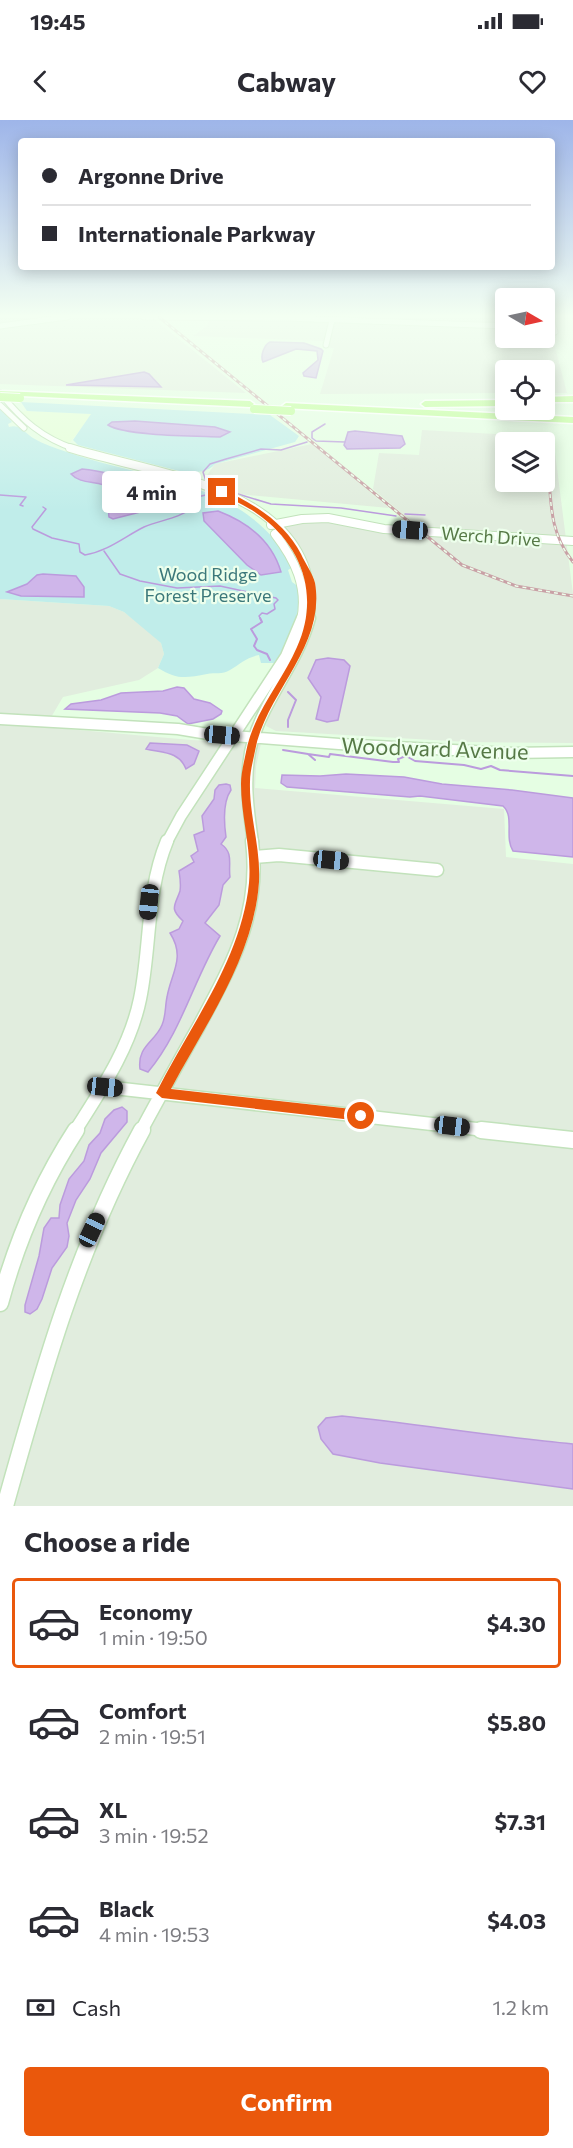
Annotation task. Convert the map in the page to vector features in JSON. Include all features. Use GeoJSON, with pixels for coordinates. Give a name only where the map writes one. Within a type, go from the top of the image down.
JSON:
{"type":"FeatureCollection","features":[{"type":"Feature","properties":{"kind":"highway"},"geometry":{"type":"LineString","coordinates":[[0,394],[573,425]]}},
{"type":"Feature","properties":{"kind":"highway"},"geometry":{"type":"LineString","coordinates":[[555,401],[573,400]]}},
{"type":"Feature","properties":{"kind":"highway"},"geometry":{"type":"LineString","coordinates":[[288,409],[495,402]]}},
{"type":"Feature","properties":{"kind":"highway"},"geometry":{"type":"LineString","coordinates":[[309,407],[573,420]]}},
{"type":"Feature","properties":{"kind":"street"},"geometry":{"type":"LineString","coordinates":[[0,394],[29,425],[56,441],[89,453],[192,480],[252,507],[296,549],[311,582],[311,618],[301,647],[254,737],[245,783],[254,857],[254,882],[250,911],[235,957],[108,1196],[81,1257],[61,1314],[5,1506]]}},
{"type":"Feature","properties":{"kind":"street"},"geometry":{"type":"LineString","coordinates":[[0,405],[25,430],[58,447],[218,493]]}},
{"type":"Feature","properties":{"kind":"street","name":"Werch Drive"},"geometry":{"type":"LineString","coordinates":[[271,525],[310,518],[328,518],[384,529],[573,541]]}},
{"type":"Feature","properties":{"kind":"street"},"geometry":{"type":"LineString","coordinates":[[0,1303],[15,1253],[32,1209],[68,1142],[105,1087],[126,1043],[139,1007],[146,966],[149,902],[163,850],[176,824],[235,736],[294,641],[303,615],[304,591],[298,570],[271,525]]}},
{"type":"Feature","properties":{"kind":"street","name":"Woodward Avenue"},"geometry":{"type":"LineString","coordinates":[[0,719],[58,723],[98,729],[297,739],[339,744],[483,752],[573,752]]}},
{"type":"Feature","properties":{"kind":"street","name":"Woodward Avenue"},"geometry":{"type":"LineString","coordinates":[[297,739],[343,737],[490,745],[573,746]]}},
{"type":"Feature","properties":{"kind":"street"},"geometry":{"type":"LineString","coordinates":[[254,857],[279,855],[437,870]]}},
{"type":"Feature","properties":{"kind":"street"},"geometry":{"type":"LineString","coordinates":[[105,1087],[573,1140]]}},
{"type":"Feature","properties":{"kind":"shaded area"},"geometry":{"type":"Polygon","coordinates":[[[0,382],[232,382],[246,393],[0,384],[0,382]]]}},
{"type":"Feature","properties":{"kind":"shaded area"},"geometry":{"type":"Polygon","coordinates":[[[86,382],[156,382],[161,387],[66,385],[86,382]]]}},
{"type":"Feature","properties":{"kind":"shaded area"},"geometry":{"type":"Polygon","coordinates":[[[324,382],[495,382],[495,393],[320,394],[324,382]]]}},
{"type":"Feature","properties":{"kind":"shaded area"},"geometry":{"type":"Polygon","coordinates":[[[555,382],[564,382],[567,393],[555,393],[555,382]]]}},
{"type":"Feature","properties":{"kind":"shaded area"},"geometry":{"type":"Polygon","coordinates":[[[18,412],[92,414],[68,445],[41,432],[18,412]]]}},
{"type":"Feature","properties":{"kind":"shaded area"},"geometry":{"type":"Polygon","coordinates":[[[135,421],[215,427],[230,432],[220,437],[161,435],[117,429],[108,425],[112,422],[135,421]]]}},
{"type":"Feature","properties":{"kind":"shaded area"},"geometry":{"type":"Polygon","coordinates":[[[422,430],[495,434],[495,492],[555,492],[555,453],[573,594],[573,743],[468,742],[276,731],[266,726],[309,637],[315,616],[315,582],[308,563],[283,527],[328,519],[424,532],[373,489],[379,453],[419,455],[422,430]]]}},
{"type":"Feature","properties":{"kind":"shaded area"},"geometry":{"type":"Polygon","coordinates":[[[348,432],[402,436],[405,444],[400,448],[347,449],[344,445],[348,432]]]}},
{"type":"Feature","properties":{"kind":"shaded area"},"geometry":{"type":"Polygon","coordinates":[[[312,444],[389,508],[227,493],[202,482],[215,464],[312,444]]]}},
{"type":"Feature","properties":{"kind":"shaded area"},"geometry":{"type":"Polygon","coordinates":[[[82,469],[123,478],[163,491],[163,494],[144,511],[113,519],[109,517],[111,488],[80,480],[71,474],[82,469]]]}},
{"type":"Feature","properties":{"kind":"shaded area"},"geometry":{"type":"Polygon","coordinates":[[[218,511],[239,521],[257,534],[271,551],[281,572],[261,575],[247,565],[204,521],[203,513],[218,511]]]}},
{"type":"Feature","properties":{"kind":"shaded area"},"geometry":{"type":"Polygon","coordinates":[[[43,574],[76,576],[84,587],[84,597],[21,596],[7,592],[43,574]]]}},
{"type":"Feature","properties":{"kind":"shaded area"},"geometry":{"type":"Polygon","coordinates":[[[0,599],[109,606],[124,612],[151,633],[161,643],[164,654],[158,668],[139,680],[63,697],[50,719],[0,715],[0,599]]]}},
{"type":"Feature","properties":{"kind":"shaded area"},"geometry":{"type":"Polygon","coordinates":[[[328,658],[344,660],[350,666],[338,720],[327,722],[316,719],[321,697],[308,678],[316,660],[328,658]]]}},
{"type":"Feature","properties":{"kind":"shaded area"},"geometry":{"type":"Polygon","coordinates":[[[177,687],[184,688],[194,699],[210,703],[222,711],[221,714],[213,719],[188,724],[177,716],[160,713],[65,709],[71,704],[101,700],[121,693],[163,691],[177,687]]]}},
{"type":"Feature","properties":{"kind":"shaded area"},"geometry":{"type":"Polygon","coordinates":[[[0,723],[191,740],[261,743],[255,788],[504,809],[506,857],[573,864],[573,1506],[0,1506],[0,723]]]}},
{"type":"Feature","properties":{"kind":"shaded area"},"geometry":{"type":"Polygon","coordinates":[[[150,743],[187,745],[199,751],[194,764],[186,769],[183,763],[174,756],[146,749],[150,743]]]}},
{"type":"Feature","properties":{"kind":"shaded area"},"geometry":{"type":"Polygon","coordinates":[[[346,774],[404,777],[442,784],[573,798],[573,857],[513,851],[509,840],[507,811],[503,806],[420,796],[287,787],[281,783],[282,775],[346,774]]]}},
{"type":"Feature","properties":{"kind":"shaded area"},"geometry":{"type":"Polygon","coordinates":[[[219,785],[230,785],[231,790],[225,807],[226,837],[221,844],[228,851],[230,877],[223,885],[219,905],[205,923],[220,936],[170,1040],[148,1072],[140,1069],[141,1055],[163,1022],[177,958],[175,942],[170,933],[179,929],[183,921],[175,910],[180,891],[179,871],[194,862],[191,856],[198,851],[194,835],[204,831],[202,816],[214,799],[215,790],[219,785]]]}},
{"type":"Feature","properties":{"kind":"shaded area"},"geometry":{"type":"Polygon","coordinates":[[[122,1107],[127,1111],[127,1122],[101,1153],[90,1179],[76,1200],[67,1223],[69,1236],[67,1247],[52,1268],[37,1309],[30,1314],[25,1312],[44,1228],[51,1218],[59,1218],[60,1205],[69,1179],[84,1161],[89,1145],[100,1133],[105,1119],[114,1110],[122,1107]]]}},
{"type":"Feature","properties":{"kind":"shaded area"},"geometry":{"type":"Polygon","coordinates":[[[342,1416],[573,1444],[573,1489],[380,1463],[333,1454],[321,1439],[318,1427],[326,1418],[342,1416]]]}},
{"type":"Feature","properties":{"kind":"green space"},"geometry":{"type":"Polygon","coordinates":[[[21,402],[270,415],[299,436],[295,442],[215,464],[206,470],[187,473],[78,445],[73,440],[91,414],[27,411],[21,402]]]}},
{"type":"Feature","properties":{"kind":"green space","name":"Wood Ridge Forest Preserve"},"geometry":{"type":"Polygon","coordinates":[[[0,408],[12,422],[8,424],[9,427],[18,427],[45,444],[98,462],[194,488],[223,500],[250,516],[273,538],[293,567],[288,570],[292,582],[299,587],[294,627],[276,663],[261,663],[259,655],[224,672],[187,677],[176,676],[158,668],[164,654],[161,643],[124,612],[109,606],[0,599],[0,408]]]}},
{"type":"Feature","properties":{"kind":"waterway"},"geometry":{"type":"LineString","coordinates":[[325,424],[312,432],[312,438],[316,441],[345,442]]}},
{"type":"Feature","properties":{"kind":"waterway"},"geometry":{"type":"LineString","coordinates":[[207,484],[203,472],[210,464],[261,449],[281,450],[307,442]]}},
{"type":"Feature","properties":{"kind":"waterway"},"geometry":{"type":"LineString","coordinates":[[238,494],[271,504],[341,508],[396,516]]}},
{"type":"Feature","properties":{"kind":"waterway"},"geometry":{"type":"LineString","coordinates":[[0,495],[26,497],[20,505],[23,506]]}},
{"type":"Feature","properties":{"kind":"waterway"},"geometry":{"type":"LineString","coordinates":[[43,507],[46,509],[32,527],[33,529],[52,538],[79,544],[80,552],[85,555],[109,547],[144,527],[181,515],[192,508],[192,498],[206,495]]}},
{"type":"Feature","properties":{"kind":"waterway"},"geometry":{"type":"LineString","coordinates":[[405,514],[425,515]]}},
{"type":"Feature","properties":{"kind":"waterway"},"geometry":{"type":"LineString","coordinates":[[104,551],[120,574],[140,581],[177,588],[220,586],[276,598],[278,600],[274,604],[275,609],[267,614],[262,613],[259,616],[262,622],[251,629],[257,639],[254,646],[257,650],[267,654],[270,660]]}},
{"type":"Feature","properties":{"kind":"waterway"},"geometry":{"type":"LineString","coordinates":[[288,692],[296,700],[288,720],[288,727]]}},
{"type":"Feature","properties":{"kind":"waterway"},"geometry":{"type":"LineString","coordinates":[[283,750],[308,754]]}},
{"type":"Feature","properties":{"kind":"waterway"},"geometry":{"type":"LineString","coordinates":[[308,754],[329,757],[330,754],[393,762],[399,762],[398,759],[406,756],[415,761],[464,765],[481,769],[491,766],[500,770],[573,776]]}},
{"type":"Feature","properties":{"kind":"waterway"},"geometry":{"type":"LineString","coordinates":[[308,754],[315,760]]}},
{"type":"Feature","properties":{"kind":"railway"},"geometry":{"type":"LineString","coordinates":[[238,382],[462,565],[516,586],[573,596]]}},
{"type":"Feature","properties":{"kind":"railway"},"geometry":{"type":"LineString","coordinates":[[550,492],[557,532],[573,562]]}},
{"type":"Feature","properties":{"kind":"route"},"geometry":{"type":"LineString","coordinates":[[222,492],[241,500],[265,516],[292,543],[311,582],[313,595],[311,618],[301,647],[275,693],[254,737],[251,749],[245,783],[254,857],[254,882],[250,911],[241,942],[228,973],[162,1093],[361,1116]]}}]}
